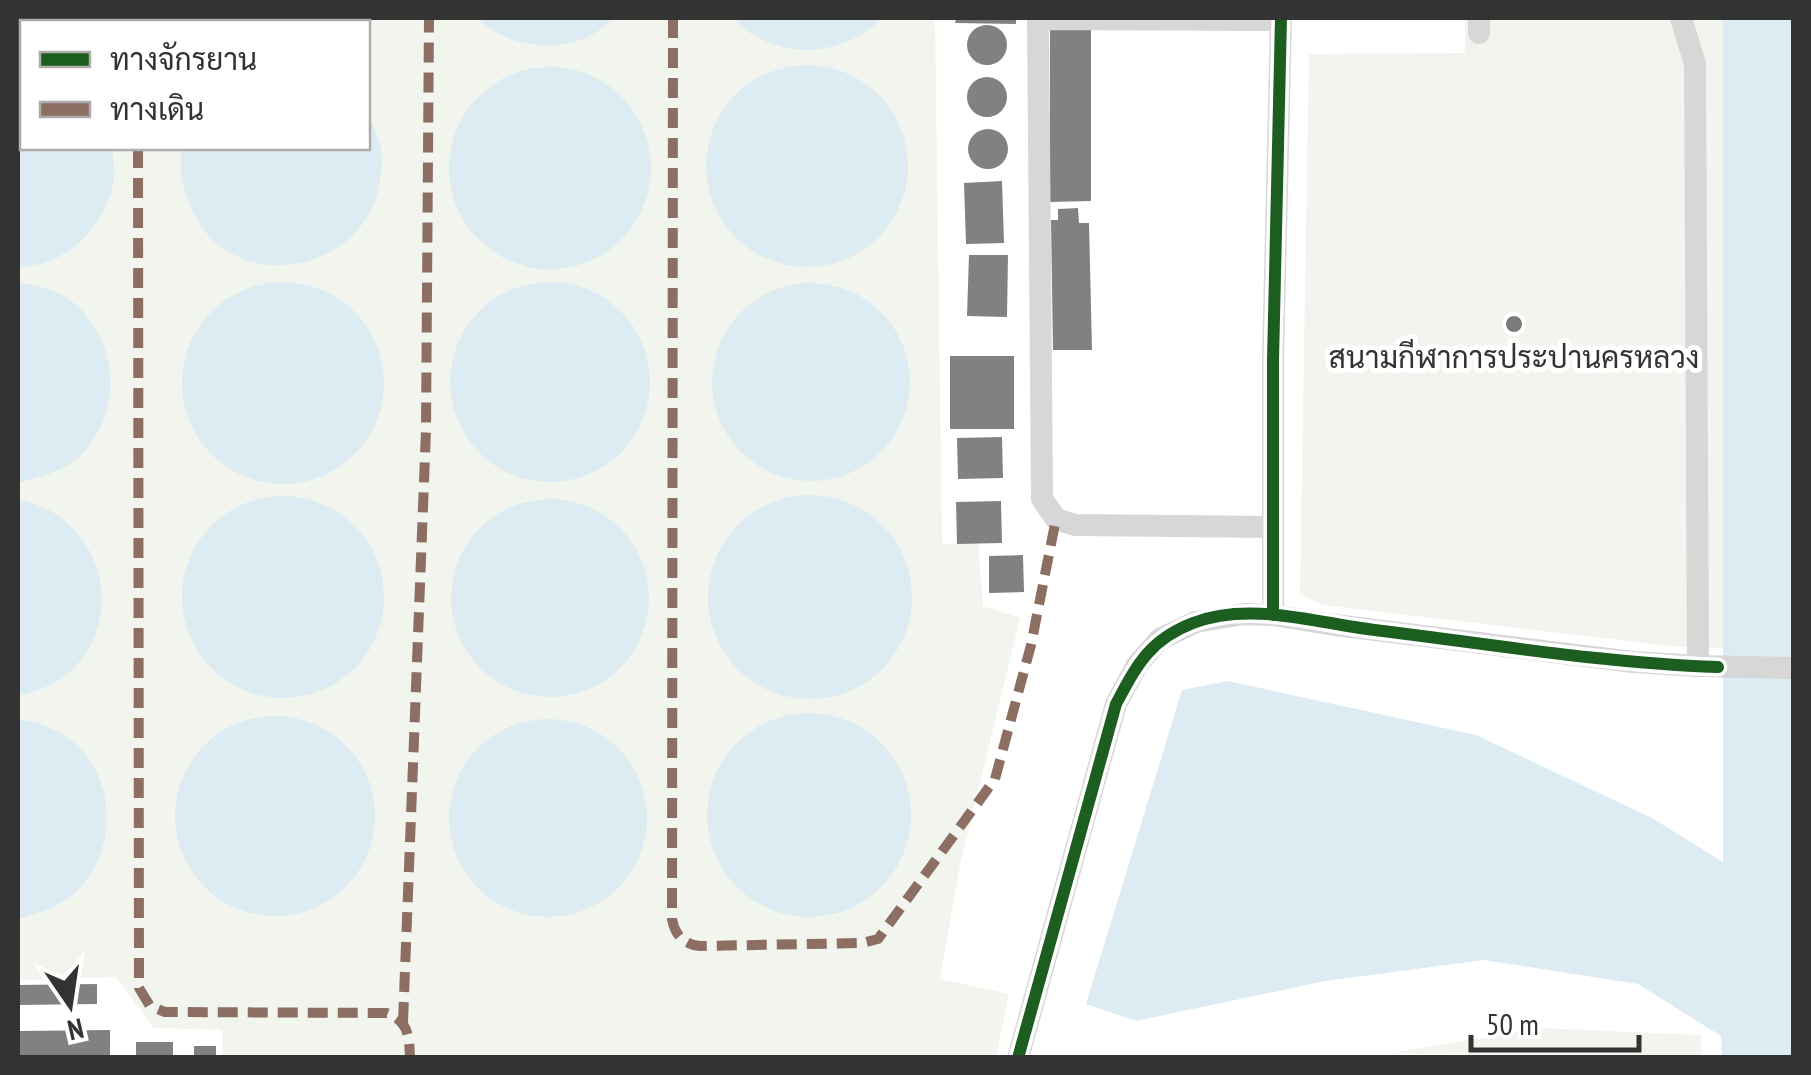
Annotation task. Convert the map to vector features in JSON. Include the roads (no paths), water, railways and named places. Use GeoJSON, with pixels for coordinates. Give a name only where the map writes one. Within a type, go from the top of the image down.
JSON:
{"type":"FeatureCollection","features":[{"type":"Feature","properties":{"kind":"street"},"geometry":{"type":"LineString","coordinates":[[1273,527],[1075,524],[1056,519],[1042,500],[1038,18],[1281,19],[1273,615]]}},
{"type":"Feature","properties":{"kind":"street"},"geometry":{"type":"LineString","coordinates":[[1681,18],[1695,64],[1708,666]]}},
{"type":"Feature","properties":{"kind":"street"},"geometry":{"type":"LineString","coordinates":[[1018,1058],[1116,704],[1137,665],[1160,639],[1196,622],[1244,614],[1273,615],[1634,662],[1794,668]]}},
{"type":"Feature","properties":{"kind":"place","name":"สนามกีฬาการประปานครหลวง"},"geometry":{"type":"Point","coordinates":[1514,324]}}]}
